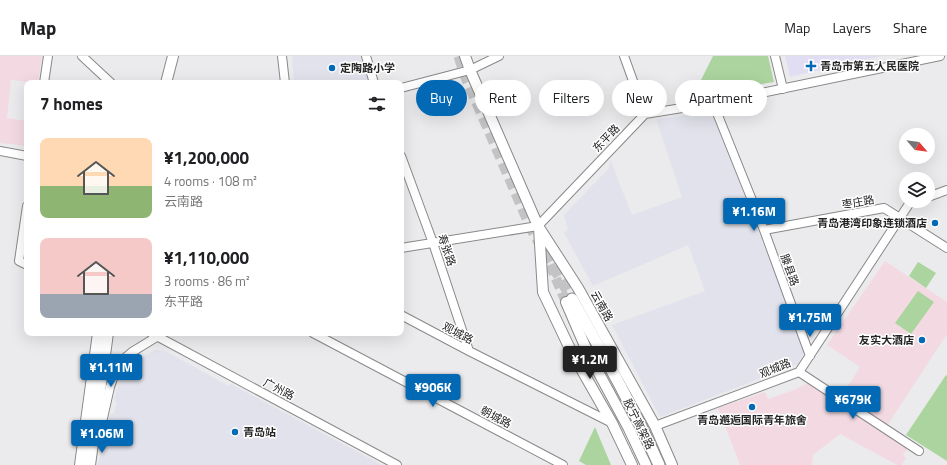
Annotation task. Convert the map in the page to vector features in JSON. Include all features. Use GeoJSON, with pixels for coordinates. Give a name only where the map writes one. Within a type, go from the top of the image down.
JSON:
{"type":"FeatureCollection","features":[{"type":"Feature","properties":{"kind":"highway","name":"胶宁高架路"},"geometry":{"type":"LineString","coordinates":[[569,301],[614,373],[639,421],[659,465]]}},
{"type":"Feature","properties":{"kind":"main road"},"geometry":{"type":"LineString","coordinates":[[167,80],[173,56]]}},
{"type":"Feature","properties":{"kind":"main road","name":"云南路"},"geometry":{"type":"LineString","coordinates":[[465,56],[538,226],[578,288],[655,426],[672,465]]}},
{"type":"Feature","properties":{"kind":"main road","name":"云南路"},"geometry":{"type":"LineString","coordinates":[[538,226],[544,292],[571,351],[612,423],[632,465]]}},
{"type":"Feature","properties":{"kind":"main road"},"geometry":{"type":"LineString","coordinates":[[569,301],[588,353],[629,429],[646,465]]}},
{"type":"Feature","properties":{"kind":"main road"},"geometry":{"type":"LineString","coordinates":[[80,465],[98,336]]}},
{"type":"Feature","properties":{"kind":"main road"},"geometry":{"type":"LineString","coordinates":[[90,465],[108,336]]}},
{"type":"Feature","properties":{"kind":"street"},"geometry":{"type":"LineString","coordinates":[[44,80],[48,56]]}},
{"type":"Feature","properties":{"kind":"street"},"geometry":{"type":"LineString","coordinates":[[82,56],[108,80]]}},
{"type":"Feature","properties":{"kind":"street"},"geometry":{"type":"LineString","coordinates":[[282,56],[285,80]]}},
{"type":"Feature","properties":{"kind":"street"},"geometry":{"type":"LineString","coordinates":[[366,56],[373,80]]}},
{"type":"Feature","properties":{"kind":"street"},"geometry":{"type":"LineString","coordinates":[[404,87],[470,70],[499,56]]}},
{"type":"Feature","properties":{"kind":"street"},"geometry":{"type":"LineString","coordinates":[[624,56],[633,80]]}},
{"type":"Feature","properties":{"kind":"street"},"geometry":{"type":"LineString","coordinates":[[775,56],[782,89]]}},
{"type":"Feature","properties":{"kind":"street"},"geometry":{"type":"LineString","coordinates":[[767,92],[940,56]]}},
{"type":"Feature","properties":{"kind":"street","name":"东平路"},"geometry":{"type":"LineString","coordinates":[[538,226],[643,116]]}},
{"type":"Feature","properties":{"kind":"street","name":"滕县路"},"geometry":{"type":"LineString","coordinates":[[718,116],[764,230],[810,356]]}},
{"type":"Feature","properties":{"kind":"street"},"geometry":{"type":"LineString","coordinates":[[0,151],[24,155]]}},
{"type":"Feature","properties":{"kind":"street","name":"寿张路"},"geometry":{"type":"LineString","coordinates":[[404,164],[433,243],[469,351]]}},
{"type":"Feature","properties":{"kind":"street"},"geometry":{"type":"LineString","coordinates":[[935,194],[947,190]]}},
{"type":"Feature","properties":{"kind":"street","name":"枣庄路"},"geometry":{"type":"LineString","coordinates":[[764,230],[884,208],[947,248]]}},
{"type":"Feature","properties":{"kind":"street","name":"观城路"},"geometry":{"type":"LineString","coordinates":[[655,426],[799,372],[906,208]]}},
{"type":"Feature","properties":{"kind":"street"},"geometry":{"type":"LineString","coordinates":[[404,248],[538,226]]}},
{"type":"Feature","properties":{"kind":"street"},"geometry":{"type":"LineString","coordinates":[[24,227],[19,261],[24,264]]}},
{"type":"Feature","properties":{"kind":"street","name":"观城路"},"geometry":{"type":"LineString","coordinates":[[404,317],[612,423]]}},
{"type":"Feature","properties":{"kind":"street"},"geometry":{"type":"LineString","coordinates":[[93,440],[103,418],[110,387],[117,367],[120,362],[132,352],[154,336]]}},
{"type":"Feature","properties":{"kind":"street","name":"广州路"},"geometry":{"type":"LineString","coordinates":[[161,336],[397,465]]}},
{"type":"Feature","properties":{"kind":"street","name":"朝城路"},"geometry":{"type":"LineString","coordinates":[[319,336],[563,465]]}},
{"type":"Feature","properties":{"kind":"street"},"geometry":{"type":"LineString","coordinates":[[799,372],[919,451]]}},
{"type":"Feature","properties":{"kind":"shaded area"},"geometry":{"type":"Polygon","coordinates":[[[0,56],[42,56],[38,80],[24,80],[24,81],[11,80],[7,118],[24,121],[24,146],[0,143],[0,56]]]}},
{"type":"Feature","properties":{"kind":"shaded area","name":"定陶路小学"},"geometry":{"type":"Polygon","coordinates":[[[292,56],[366,56],[374,80],[294,80],[292,56]]]}},
{"type":"Feature","properties":{"kind":"shaded area","name":"青岛市第五人民医院"},"geometry":{"type":"Polygon","coordinates":[[[785,56],[881,56],[790,77],[785,56]]]}},
{"type":"Feature","properties":{"kind":"shaded area"},"geometry":{"type":"Polygon","coordinates":[[[680,116],[714,116],[805,350],[798,364],[660,417],[612,325],[705,291],[688,245],[593,286],[564,233],[568,230],[564,215],[609,168],[610,159],[632,215],[682,197],[656,119],[680,116]]]}},
{"type":"Feature","properties":{"kind":"shaded area"},"geometry":{"type":"Polygon","coordinates":[[[885,261],[947,302],[947,334],[885,429],[841,397],[860,367],[827,345],[885,261]]]}},
{"type":"Feature","properties":{"kind":"shaded area","name":"青岛站"},"geometry":{"type":"Polygon","coordinates":[[[155,350],[167,352],[229,386],[231,384],[382,465],[98,465],[110,414],[114,413],[117,402],[114,400],[121,375],[129,364],[155,350]]]}},
{"type":"Feature","properties":{"kind":"shaded area"},"geometry":{"type":"Polygon","coordinates":[[[810,382],[909,446],[903,455],[906,458],[902,465],[897,465],[840,434],[813,455],[812,465],[740,465],[718,408],[765,392],[768,399],[794,390],[810,382]]]}},
{"type":"Feature","properties":{"kind":"green space"},"geometry":{"type":"Polygon","coordinates":[[[713,56],[768,56],[774,82],[767,83],[767,80],[701,80],[713,56]]]}},
{"type":"Feature","properties":{"kind":"green space"},"geometry":{"type":"Polygon","coordinates":[[[918,262],[936,273],[926,288],[909,276],[918,262]]]}},
{"type":"Feature","properties":{"kind":"green space"},"geometry":{"type":"Polygon","coordinates":[[[918,291],[934,302],[911,334],[895,323],[918,291]]]}},
{"type":"Feature","properties":{"kind":"green space"},"geometry":{"type":"Polygon","coordinates":[[[946,375],[947,376],[947,461],[906,435],[946,375]]]}},
{"type":"Feature","properties":{"kind":"green space"},"geometry":{"type":"Polygon","coordinates":[[[595,427],[611,465],[586,465],[579,461],[595,427]]]}},
{"type":"Feature","properties":{"kind":"tunnel"},"geometry":{"type":"LineString","coordinates":[[459,56],[465,75],[532,230],[572,299]]}},
{"type":"Feature","properties":{"kind":"tunnel"},"geometry":{"type":"LineString","coordinates":[[544,251],[566,302]]}},
{"type":"Feature","properties":{"kind":"place","name":"青岛市第五人民医院"},"geometry":{"type":"Point","coordinates":[811,66]}},
{"type":"Feature","properties":{"kind":"place","name":"定陶路小学"},"geometry":{"type":"Point","coordinates":[332,68]}},
{"type":"Feature","properties":{"kind":"place","name":"青岛港湾印象连锁酒店"},"geometry":{"type":"Point","coordinates":[935,223]}},
{"type":"Feature","properties":{"kind":"place","name":"友实大酒店"},"geometry":{"type":"Point","coordinates":[922,340]}},
{"type":"Feature","properties":{"kind":"place","name":"青岛邂逅国际青年旅舍"},"geometry":{"type":"Point","coordinates":[752,407]}},
{"type":"Feature","properties":{"kind":"place","name":"青岛站"},"geometry":{"type":"Point","coordinates":[235,432]}}]}
